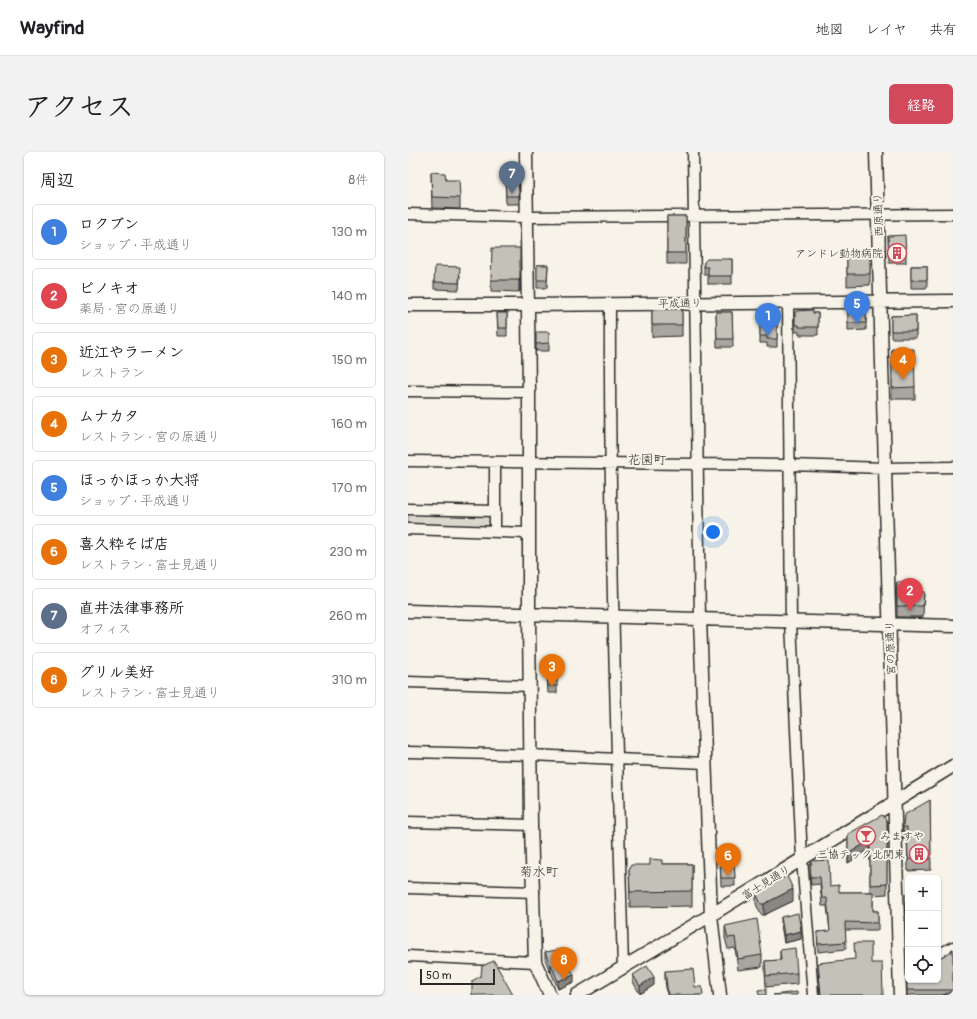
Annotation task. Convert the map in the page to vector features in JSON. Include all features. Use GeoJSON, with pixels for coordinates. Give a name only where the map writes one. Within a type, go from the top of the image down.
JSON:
{"type":"FeatureCollection","features":[{"type":"Feature","properties":{"kind":"street"},"geometry":{"type":"LineString","coordinates":[[526,152],[529,392],[531,826],[535,962],[550,995]]}},
{"type":"Feature","properties":{"kind":"street"},"geometry":{"type":"LineString","coordinates":[[694,152],[700,619],[711,915],[720,995]]}},
{"type":"Feature","properties":{"kind":"street","name":"西原通り"},"geometry":{"type":"LineString","coordinates":[[876,152],[880,302]]}},
{"type":"Feature","properties":{"kind":"street"},"geometry":{"type":"LineString","coordinates":[[408,214],[527,217],[953,214]]}},
{"type":"Feature","properties":{"kind":"street","name":"平成通り"},"geometry":{"type":"LineString","coordinates":[[408,305],[953,301]]}},
{"type":"Feature","properties":{"kind":"street"},"geometry":{"type":"LineString","coordinates":[[788,302],[791,622],[802,859],[813,995]]}},
{"type":"Feature","properties":{"kind":"street","name":"宮の原通り"},"geometry":{"type":"LineString","coordinates":[[880,302],[895,801],[904,972],[900,995]]}},
{"type":"Feature","properties":{"kind":"street"},"geometry":{"type":"LineString","coordinates":[[610,304],[610,464],[623,968]]}},
{"type":"Feature","properties":{"kind":"street"},"geometry":{"type":"LineString","coordinates":[[408,391],[529,392]]}},
{"type":"Feature","properties":{"kind":"street"},"geometry":{"type":"LineString","coordinates":[[408,461],[790,465],[886,468],[953,467]]}},
{"type":"Feature","properties":{"kind":"street"},"geometry":{"type":"LineString","coordinates":[[495,463],[495,532]]}},
{"type":"Feature","properties":{"kind":"street"},"geometry":{"type":"LineString","coordinates":[[408,509],[495,511]]}},
{"type":"Feature","properties":{"kind":"street"},"geometry":{"type":"LineString","coordinates":[[408,529],[529,533]]}},
{"type":"Feature","properties":{"kind":"street"},"geometry":{"type":"LineString","coordinates":[[408,611],[953,626]]}},
{"type":"Feature","properties":{"kind":"street"},"geometry":{"type":"LineString","coordinates":[[408,682],[530,686]]}},
{"type":"Feature","properties":{"kind":"street"},"geometry":{"type":"LineString","coordinates":[[408,752],[617,758],[705,763]]}},
{"type":"Feature","properties":{"kind":"street","name":"富士見通り"},"geometry":{"type":"LineString","coordinates":[[577,995],[711,915],[953,766]]}},
{"type":"Feature","properties":{"kind":"street"},"geometry":{"type":"LineString","coordinates":[[408,822],[531,826]]}},
{"type":"Feature","properties":{"kind":"street"},"geometry":{"type":"LineString","coordinates":[[408,888],[534,892]]}},
{"type":"Feature","properties":{"kind":"street"},"geometry":{"type":"LineString","coordinates":[[941,953],[953,947]]}},
{"type":"Feature","properties":{"kind":"street"},"geometry":{"type":"LineString","coordinates":[[408,956],[535,962]]}},
{"type":"Feature","properties":{"kind":"shaded area"},"geometry":{"type":"Polygon","coordinates":[[[408,512],[492,514],[492,528],[408,526],[408,512]]]}},
{"type":"Feature","properties":{"kind":"building"},"geometry":{"type":"Polygon","coordinates":[[[431,172],[445,173],[446,180],[459,180],[460,198],[432,197],[431,172]]]}},
{"type":"Feature","properties":{"kind":"building"},"geometry":{"type":"Polygon","coordinates":[[[505,176],[518,176],[519,196],[506,196],[505,176]]]}},
{"type":"Feature","properties":{"kind":"building"},"geometry":{"type":"Polygon","coordinates":[[[667,216],[686,216],[686,253],[667,253],[667,216]]]}},
{"type":"Feature","properties":{"kind":"building","name":"アンドレ動物病院"},"geometry":{"type":"Polygon","coordinates":[[[905,235],[906,255],[889,256],[888,236],[905,235]]]}},
{"type":"Feature","properties":{"kind":"building"},"geometry":{"type":"Polygon","coordinates":[[[492,248],[520,248],[519,280],[491,280],[492,248]]]}},
{"type":"Feature","properties":{"kind":"building"},"geometry":{"type":"Polygon","coordinates":[[[847,252],[870,252],[870,274],[847,274],[847,252]]]}},
{"type":"Feature","properties":{"kind":"building"},"geometry":{"type":"Polygon","coordinates":[[[707,259],[732,259],[732,276],[708,276],[708,267],[704,267],[704,262],[707,259]]]}},
{"type":"Feature","properties":{"kind":"building"},"geometry":{"type":"Polygon","coordinates":[[[537,265],[548,265],[547,280],[537,280],[537,265]]]}},
{"type":"Feature","properties":{"kind":"building"},"geometry":{"type":"Polygon","coordinates":[[[435,266],[460,267],[459,283],[434,282],[435,266]]]}},
{"type":"Feature","properties":{"kind":"building"},"geometry":{"type":"Polygon","coordinates":[[[911,266],[927,266],[927,280],[911,280],[911,266]]]}},
{"type":"Feature","properties":{"kind":"building"},"geometry":{"type":"Polygon","coordinates":[[[682,309],[682,325],[652,325],[652,310],[682,309]]]}},
{"type":"Feature","properties":{"kind":"building"},"geometry":{"type":"Polygon","coordinates":[[[848,309],[866,309],[866,323],[848,323],[848,309]]]}},
{"type":"Feature","properties":{"kind":"building"},"geometry":{"type":"Polygon","coordinates":[[[813,310],[813,313],[818,313],[818,327],[799,327],[799,325],[795,325],[796,311],[813,310]]]}},
{"type":"Feature","properties":{"kind":"building"},"geometry":{"type":"Polygon","coordinates":[[[760,311],[774,311],[777,314],[777,339],[767,339],[767,336],[760,336],[760,311]]]}},
{"type":"Feature","properties":{"kind":"building"},"geometry":{"type":"Polygon","coordinates":[[[716,312],[732,312],[733,339],[717,339],[716,312]]]}},
{"type":"Feature","properties":{"kind":"building"},"geometry":{"type":"Polygon","coordinates":[[[497,313],[507,313],[507,328],[498,328],[497,313]]]}},
{"type":"Feature","properties":{"kind":"building"},"geometry":{"type":"Polygon","coordinates":[[[916,315],[916,331],[891,331],[891,316],[916,315]]]}},
{"type":"Feature","properties":{"kind":"building"},"geometry":{"type":"Polygon","coordinates":[[[536,332],[549,332],[549,343],[536,344],[536,332]]]}},
{"type":"Feature","properties":{"kind":"building"},"geometry":{"type":"Polygon","coordinates":[[[892,349],[914,349],[915,387],[892,388],[892,349]]]}},
{"type":"Feature","properties":{"kind":"building"},"geometry":{"type":"Polygon","coordinates":[[[897,582],[910,582],[911,593],[924,592],[923,606],[897,606],[897,582]]]}},
{"type":"Feature","properties":{"kind":"building"},"geometry":{"type":"Polygon","coordinates":[[[557,673],[557,686],[548,686],[547,674],[557,673]]]}},
{"type":"Feature","properties":{"kind":"building","name":"三協テック北関東"},"geometry":{"type":"Polygon","coordinates":[[[930,800],[931,859],[908,859],[907,827],[903,827],[904,815],[930,800]]]}},
{"type":"Feature","properties":{"kind":"building"},"geometry":{"type":"Polygon","coordinates":[[[882,815],[887,821],[887,884],[870,885],[870,840],[848,854],[848,834],[882,815]]]}},
{"type":"Feature","properties":{"kind":"building"},"geometry":{"type":"Polygon","coordinates":[[[650,859],[662,860],[662,864],[692,864],[692,891],[630,892],[629,869],[631,865],[650,865],[650,859]]]}},
{"type":"Feature","properties":{"kind":"building"},"geometry":{"type":"Polygon","coordinates":[[[720,859],[734,859],[735,878],[721,878],[720,859]]]}},
{"type":"Feature","properties":{"kind":"building"},"geometry":{"type":"Polygon","coordinates":[[[829,860],[830,886],[839,885],[839,892],[873,892],[873,911],[878,911],[878,923],[845,922],[846,942],[818,944],[817,932],[830,931],[827,898],[822,898],[820,877],[811,877],[810,864],[812,864],[811,861],[829,860]]]}},
{"type":"Feature","properties":{"kind":"building"},"geometry":{"type":"Polygon","coordinates":[[[787,876],[793,889],[764,904],[761,904],[756,893],[787,876]]]}},
{"type":"Feature","properties":{"kind":"building"},"geometry":{"type":"Polygon","coordinates":[[[798,913],[801,931],[784,935],[781,917],[798,913]]]}},
{"type":"Feature","properties":{"kind":"building"},"geometry":{"type":"Polygon","coordinates":[[[757,919],[762,955],[738,959],[735,937],[728,938],[725,926],[757,919]]]}},
{"type":"Feature","properties":{"kind":"building"},"geometry":{"type":"Polygon","coordinates":[[[854,943],[871,943],[871,963],[882,963],[883,995],[821,995],[818,963],[855,959],[854,943]]]}},
{"type":"Feature","properties":{"kind":"building"},"geometry":{"type":"Polygon","coordinates":[[[795,948],[797,973],[766,976],[765,961],[781,960],[780,950],[795,948]]]}},
{"type":"Feature","properties":{"kind":"building"},"geometry":{"type":"Polygon","coordinates":[[[564,949],[567,957],[565,957],[574,975],[558,981],[545,952],[564,949]]]}},
{"type":"Feature","properties":{"kind":"building"},"geometry":{"type":"Polygon","coordinates":[[[953,949],[953,990],[907,990],[907,983],[941,983],[941,957],[952,951],[951,950],[953,949]]]}},
{"type":"Feature","properties":{"kind":"building"},"geometry":{"type":"Polygon","coordinates":[[[494,961],[513,995],[472,995],[472,981],[481,976],[482,966],[494,961]]]}},
{"type":"Feature","properties":{"kind":"building"},"geometry":{"type":"Polygon","coordinates":[[[647,966],[654,977],[640,986],[633,975],[647,966]]]}},
{"type":"Feature","properties":{"kind":"building"},"geometry":{"type":"Polygon","coordinates":[[[693,969],[695,987],[702,987],[703,995],[668,995],[665,971],[693,969]]]}},
{"type":"Feature","properties":{"kind":"building"},"geometry":{"type":"Polygon","coordinates":[[[766,989],[766,995],[759,995],[758,990],[766,989]]]}},
{"type":"Feature","properties":{"kind":"building"},"geometry":{"type":"Polygon","coordinates":[[[953,991],[953,995],[943,995],[953,991]]]}},
{"type":"Feature","properties":{"kind":"building"},"geometry":{"type":"Polygon","coordinates":[[[797,992],[797,995],[773,995],[797,992]]]}},
{"type":"Feature","properties":{"kind":"place","name":"直井法律事務所"},"geometry":{"type":"Point","coordinates":[512,194]}},
{"type":"Feature","properties":{"kind":"place","name":"アンドレ動物病院"},"geometry":{"type":"Point","coordinates":[897,253]}},
{"type":"Feature","properties":{"kind":"place","name":"ほっかほっか大将"},"geometry":{"type":"Point","coordinates":[857,324]}},
{"type":"Feature","properties":{"kind":"place","name":"ロクブン"},"geometry":{"type":"Point","coordinates":[768,336]}},
{"type":"Feature","properties":{"kind":"place","name":"ムナカタ"},"geometry":{"type":"Point","coordinates":[903,380]}},
{"type":"Feature","properties":{"kind":"place","name":"ピノキオ"},"geometry":{"type":"Point","coordinates":[910,611]}},
{"type":"Feature","properties":{"kind":"place","name":"近江やラーメン"},"geometry":{"type":"Point","coordinates":[552,687]}},
{"type":"Feature","properties":{"kind":"place","name":"みますや"},"geometry":{"type":"Point","coordinates":[866,836]}},
{"type":"Feature","properties":{"kind":"place","name":"三協テック北関東"},"geometry":{"type":"Point","coordinates":[919,854]}},
{"type":"Feature","properties":{"kind":"place","name":"喜久粋そば店"},"geometry":{"type":"Point","coordinates":[728,876]}},
{"type":"Feature","properties":{"kind":"place","name":"グリル美好"},"geometry":{"type":"Point","coordinates":[564,980]}},
{"type":"Feature","properties":{"kind":"district","name":"花園町"},"geometry":{"type":"Point","coordinates":[647,459]}},
{"type":"Feature","properties":{"kind":"district","name":"菊水町"},"geometry":{"type":"Point","coordinates":[539,871]}}]}
